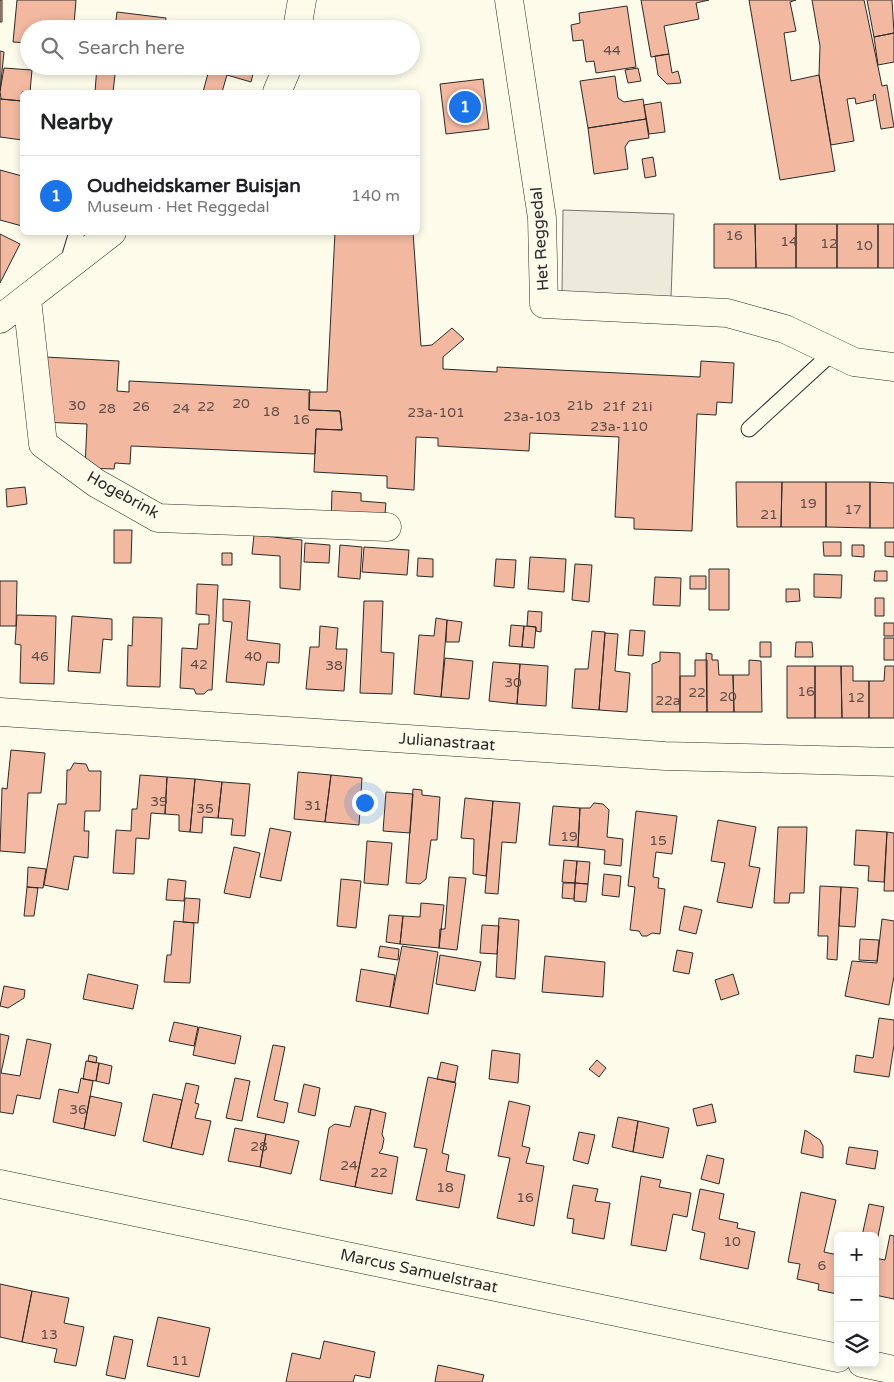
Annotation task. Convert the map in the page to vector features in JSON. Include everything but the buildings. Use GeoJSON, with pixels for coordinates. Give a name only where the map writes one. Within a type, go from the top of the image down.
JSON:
{"type":"FeatureCollection","features":[{"type":"Feature","properties":{"kind":"street"},"geometry":{"type":"LineString","coordinates":[[299,20],[302,0]]}},
{"type":"Feature","properties":{"kind":"street","name":"Het Reggedal"},"geometry":{"type":"LineString","coordinates":[[509,0],[542,218],[544,304],[727,313],[785,329],[854,362],[894,367]]}},
{"type":"Feature","properties":{"kind":"street"},"geometry":{"type":"LineString","coordinates":[[278,90],[284,75]]}},
{"type":"Feature","properties":{"kind":"street"},"geometry":{"type":"LineString","coordinates":[[0,319],[27,300],[108,235]]}},
{"type":"Feature","properties":{"kind":"street","name":"Hogebrink"},"geometry":{"type":"LineString","coordinates":[[27,300],[43,444],[96,483],[158,518],[387,527]]}},
{"type":"Feature","properties":{"kind":"street","name":"Julianastraat"},"geometry":{"type":"LineString","coordinates":[[0,712],[665,756],[894,762]]}},
{"type":"Feature","properties":{"kind":"street","name":"Marcus Samuelstraat"},"geometry":{"type":"LineString","coordinates":[[0,1184],[834,1357]]}},
{"type":"Feature","properties":{"kind":"street"},"geometry":{"type":"LineString","coordinates":[[879,1367],[894,1370]]}},
{"type":"Feature","properties":{"kind":"lane"},"geometry":{"type":"LineString","coordinates":[[66,269],[76,235]]}},
{"type":"Feature","properties":{"kind":"lane"},"geometry":{"type":"LineString","coordinates":[[749,429],[833,352]]}},
{"type":"Feature","properties":{"kind":"shaded area"},"geometry":{"type":"Polygon","coordinates":[[[563,210],[674,214],[671,298],[562,295],[563,210]]]}},
{"type":"Feature","properties":{"kind":"place","name":"Oudheidskamer Buisjan"},"geometry":{"type":"Point","coordinates":[465,107]}}]}
